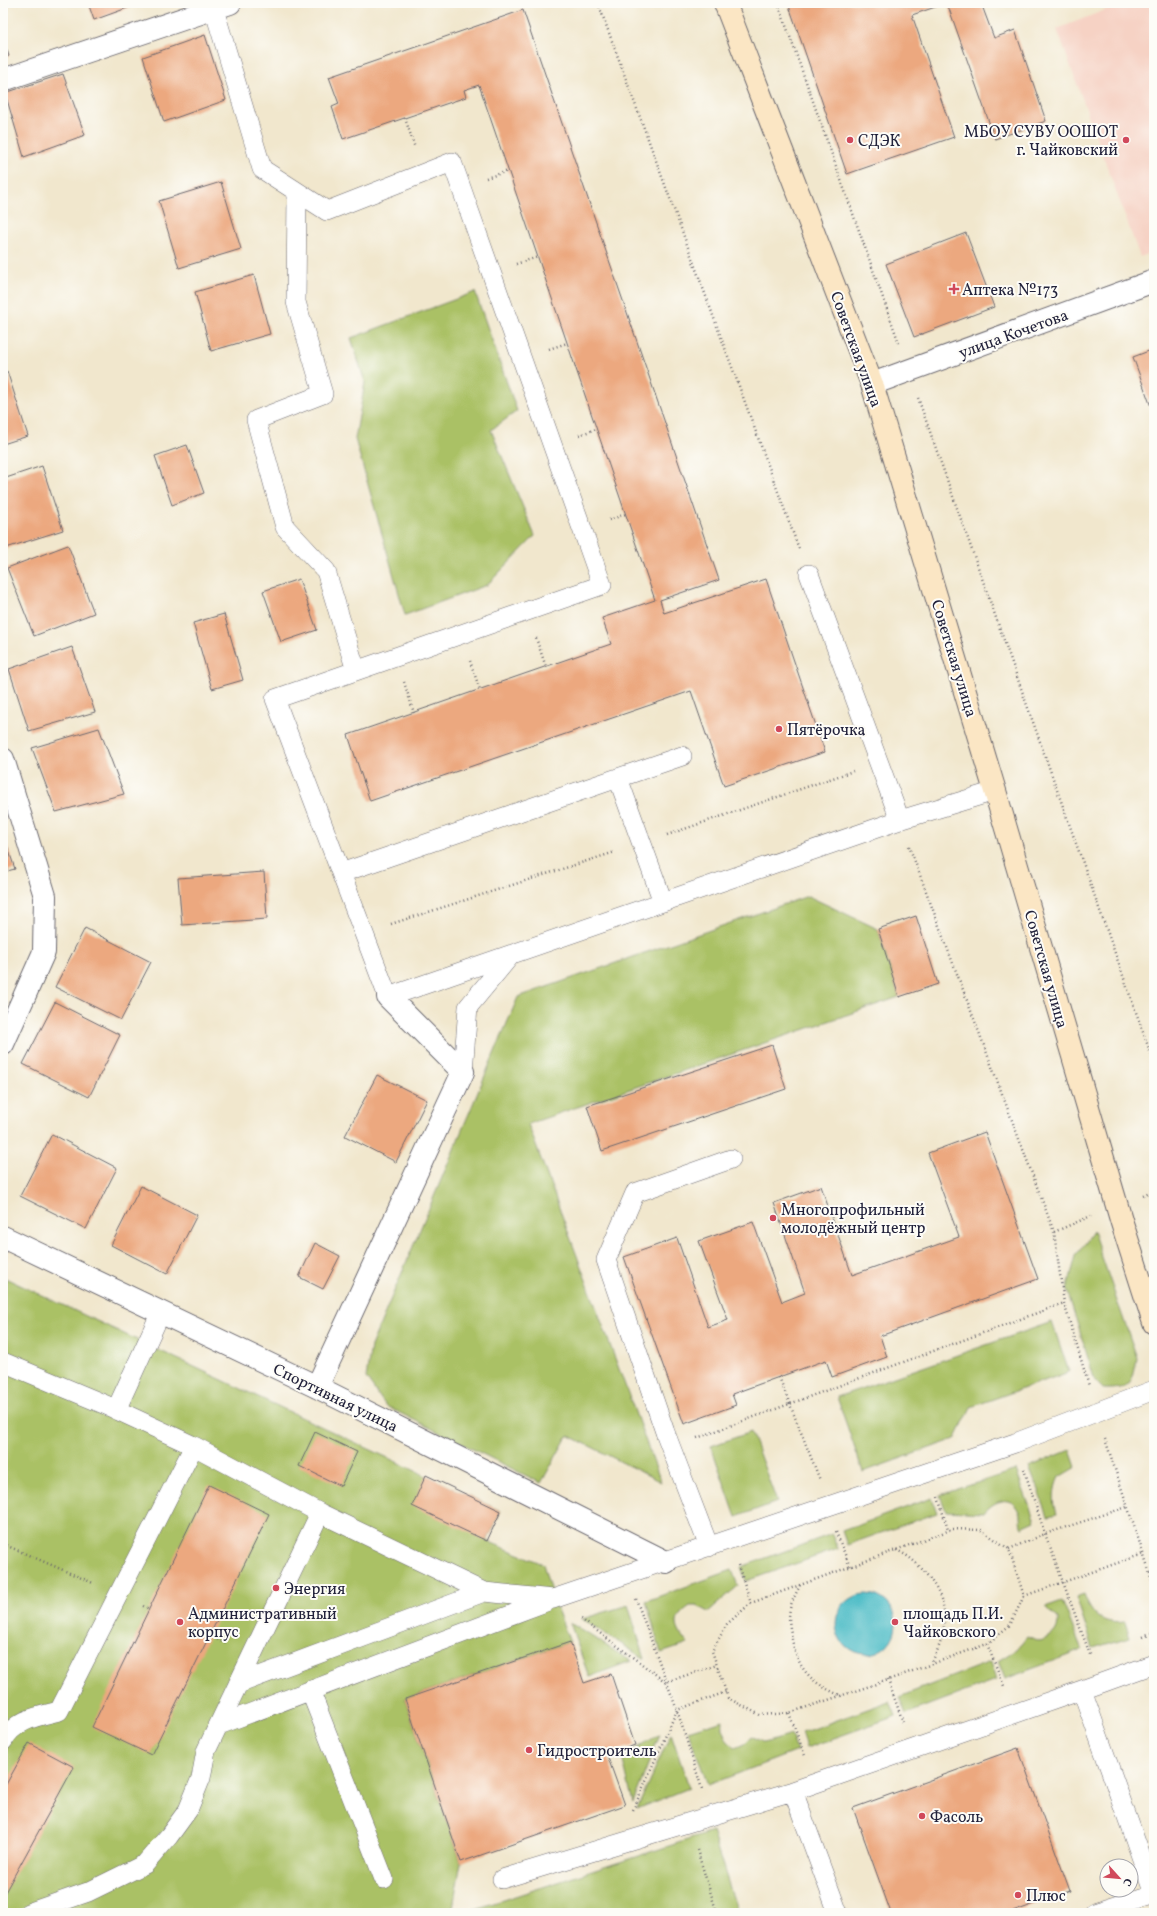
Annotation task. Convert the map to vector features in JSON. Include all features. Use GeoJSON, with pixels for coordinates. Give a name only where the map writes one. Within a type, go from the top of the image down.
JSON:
{"type":"FeatureCollection","features":[{"type":"Feature","properties":{"kind":"main road","name":"Советская улица"},"geometry":{"type":"LineString","coordinates":[[725,3],[872,384],[995,791],[1117,1206],[1150,1298],[1154,1323]]}},
{"type":"Feature","properties":{"kind":"street"},"geometry":{"type":"LineString","coordinates":[[3,80],[218,5]]}},
{"type":"Feature","properties":{"kind":"street","name":"улица Кочетова"},"geometry":{"type":"LineString","coordinates":[[872,384],[1154,281]]}},
{"type":"Feature","properties":{"kind":"street"},"geometry":{"type":"LineString","coordinates":[[3,759],[45,896],[44,952],[3,1044]]}},
{"type":"Feature","properties":{"kind":"street"},"geometry":{"type":"LineString","coordinates":[[317,1387],[464,1072],[388,997]]}},
{"type":"Feature","properties":{"kind":"street","name":"Спортивная улица"},"geometry":{"type":"LineString","coordinates":[[3,1237],[317,1387],[666,1562]]}},
{"type":"Feature","properties":{"kind":"lane"},"geometry":{"type":"LineString","coordinates":[[218,5],[262,169],[296,192],[327,211],[452,162],[602,585],[275,699],[388,997],[900,820],[995,791]]}},
{"type":"Feature","properties":{"kind":"lane"},"geometry":{"type":"LineString","coordinates":[[296,192],[296,302],[324,394],[256,420],[285,526],[326,571],[356,671]]}},
{"type":"Feature","properties":{"kind":"lane"},"geometry":{"type":"LineString","coordinates":[[809,574],[900,820]]}},
{"type":"Feature","properties":{"kind":"lane"},"geometry":{"type":"LineString","coordinates":[[341,873],[682,756]]}},
{"type":"Feature","properties":{"kind":"lane"},"geometry":{"type":"LineString","coordinates":[[618,778],[662,902]]}},
{"type":"Feature","properties":{"kind":"lane"},"geometry":{"type":"LineString","coordinates":[[464,1072],[468,1007],[511,954]]}},
{"type":"Feature","properties":{"kind":"lane"},"geometry":{"type":"LineString","coordinates":[[709,1547],[665,1432],[606,1260],[635,1192],[731,1159]]}},
{"type":"Feature","properties":{"kind":"lane"},"geometry":{"type":"LineString","coordinates":[[116,1410],[161,1312]]}},
{"type":"Feature","properties":{"kind":"lane"},"geometry":{"type":"LineString","coordinates":[[3,1362],[116,1410],[194,1446],[320,1513],[484,1592],[553,1599]]}},
{"type":"Feature","properties":{"kind":"lane"},"geometry":{"type":"LineString","coordinates":[[219,1725],[553,1599],[1015,1443],[1154,1390]]}},
{"type":"Feature","properties":{"kind":"lane"},"geometry":{"type":"LineString","coordinates":[[3,1742],[7,1734],[27,1719],[59,1711],[117,1594],[194,1446]]}},
{"type":"Feature","properties":{"kind":"lane"},"geometry":{"type":"LineString","coordinates":[[28,1913],[88,1892],[145,1864],[170,1836],[188,1810],[201,1778],[206,1750],[320,1513]]}},
{"type":"Feature","properties":{"kind":"lane"},"geometry":{"type":"LineString","coordinates":[[238,1684],[484,1592]]}},
{"type":"Feature","properties":{"kind":"lane"},"geometry":{"type":"LineString","coordinates":[[502,1879],[793,1791],[1101,1684],[1154,1664]]}},
{"type":"Feature","properties":{"kind":"lane"},"geometry":{"type":"LineString","coordinates":[[310,1690],[384,1879]]}},
{"type":"Feature","properties":{"kind":"lane"},"geometry":{"type":"LineString","coordinates":[[1082,1690],[1154,1893],[1094,1913]]}},
{"type":"Feature","properties":{"kind":"lane"},"geometry":{"type":"LineString","coordinates":[[793,1791],[838,1913]]}},
{"type":"Feature","properties":{"kind":"path"},"geometry":{"type":"LineString","coordinates":[[598,3],[809,574]]}},
{"type":"Feature","properties":{"kind":"path"},"geometry":{"type":"LineString","coordinates":[[778,3],[1154,1064]]}},
{"type":"Feature","properties":{"kind":"path"},"geometry":{"type":"LineString","coordinates":[[900,820],[1054,1232],[1064,1303],[1127,1507],[1154,1586]]}},
{"type":"Feature","properties":{"kind":"path"},"geometry":{"type":"LineString","coordinates":[[695,1439],[1064,1303]]}},
{"type":"Feature","properties":{"kind":"path"},"geometry":{"type":"LineString","coordinates":[[779,1377],[829,1505]]}},
{"type":"Feature","properties":{"kind":"path"},"geometry":{"type":"LineString","coordinates":[[1015,1443],[1045,1534],[1101,1684]]}},
{"type":"Feature","properties":{"kind":"path"},"geometry":{"type":"LineString","coordinates":[[937,1496],[948,1530]]}},
{"type":"Feature","properties":{"kind":"path"},"geometry":{"type":"LineString","coordinates":[[1009,1549],[1045,1534],[1127,1507]]}},
{"type":"Feature","properties":{"kind":"path"},"geometry":{"type":"LineString","coordinates":[[834,1526],[850,1567]]}},
{"type":"Feature","properties":{"kind":"path"},"geometry":{"type":"LineString","coordinates":[[948,1530],[982,1530],[1009,1549],[1024,1596],[1010,1625],[987,1644],[888,1680],[789,1713],[760,1715],[728,1698],[712,1651],[727,1624],[751,1603],[948,1530]]}},
{"type":"Feature","properties":{"kind":"path"},"geometry":{"type":"LineString","coordinates":[[3,1544],[150,1609]]}},
{"type":"Feature","properties":{"kind":"path"},"geometry":{"type":"LineString","coordinates":[[895,1550],[908,1555],[919,1565],[939,1593],[944,1607],[945,1622],[943,1636],[931,1665]]}},
{"type":"Feature","properties":{"kind":"path"},"geometry":{"type":"LineString","coordinates":[[1024,1596],[1143,1554]]}},
{"type":"Feature","properties":{"kind":"path"},"geometry":{"type":"LineString","coordinates":[[736,1561],[751,1603]]}},
{"type":"Feature","properties":{"kind":"path"},"geometry":{"type":"LineString","coordinates":[[800,1585],[791,1606],[790,1617],[792,1645],[800,1666],[811,1679],[825,1689],[842,1696]]}},
{"type":"Feature","properties":{"kind":"path"},"geometry":{"type":"LineString","coordinates":[[643,1595],[636,1598],[677,1710],[703,1791]]}},
{"type":"Feature","properties":{"kind":"path"},"geometry":{"type":"LineString","coordinates":[[553,1599],[666,1682]]}},
{"type":"Feature","properties":{"kind":"path"},"geometry":{"type":"LineString","coordinates":[[987,1644],[1004,1686]]}},
{"type":"Feature","properties":{"kind":"path"},"geometry":{"type":"LineString","coordinates":[[1084,1658],[1091,1656]]}},
{"type":"Feature","properties":{"kind":"path"},"geometry":{"type":"LineString","coordinates":[[666,1682],[717,1665]]}},
{"type":"Feature","properties":{"kind":"path"},"geometry":{"type":"LineString","coordinates":[[888,1680],[903,1722]]}},
{"type":"Feature","properties":{"kind":"path"},"geometry":{"type":"LineString","coordinates":[[997,1689],[1011,1684]]}},
{"type":"Feature","properties":{"kind":"path"},"geometry":{"type":"LineString","coordinates":[[618,1844],[677,1710],[726,1692]]}},
{"type":"Feature","properties":{"kind":"path"},"geometry":{"type":"LineString","coordinates":[[789,1713],[805,1756]]}},
{"type":"Feature","properties":{"kind":"path"},"geometry":{"type":"LineString","coordinates":[[895,1724],[910,1719]]}},
{"type":"Feature","properties":{"kind":"path"},"geometry":{"type":"LineString","coordinates":[[797,1758],[812,1753]]}},
{"type":"Feature","properties":{"kind":"path"},"geometry":{"type":"LineString","coordinates":[[688,1823],[717,1913]]}},
{"type":"Feature","properties":{"kind":"shaded area","name":"МБОУ СУВУ ООШОТ г. Чайковский"},"geometry":{"type":"Polygon","coordinates":[[[1123,3],[1154,3],[1154,251],[1140,257],[1057,29],[1123,3]]]}},
{"type":"Feature","properties":{"kind":"green space"},"geometry":{"type":"Polygon","coordinates":[[[475,292],[517,411],[491,430],[535,536],[487,585],[405,615],[355,439],[365,382],[351,338],[475,292]]]}},
{"type":"Feature","properties":{"kind":"green space"},"geometry":{"type":"Polygon","coordinates":[[[808,896],[878,929],[899,997],[528,1124],[661,1482],[568,1435],[541,1483],[386,1406],[366,1378],[371,1346],[518,997],[808,896]]]}},
{"type":"Feature","properties":{"kind":"green space"},"geometry":{"type":"Polygon","coordinates":[[[1093,1231],[1137,1358],[1134,1374],[1129,1383],[1125,1386],[1112,1389],[1103,1389],[1095,1381],[1067,1290],[1076,1256],[1093,1231]]]}},
{"type":"Feature","properties":{"kind":"green space","name":"Энергия"},"geometry":{"type":"Polygon","coordinates":[[[3,1277],[501,1511],[487,1541],[543,1564],[553,1599],[570,1642],[405,1699],[461,1862],[452,1913],[3,1913],[3,1277]]]}},
{"type":"Feature","properties":{"kind":"green space"},"geometry":{"type":"Polygon","coordinates":[[[1052,1322],[1069,1372],[971,1407],[955,1439],[863,1472],[837,1397],[1052,1322]]]}},
{"type":"Feature","properties":{"kind":"green space"},"geometry":{"type":"Polygon","coordinates":[[[751,1432],[777,1502],[736,1517],[711,1446],[751,1432]]]}},
{"type":"Feature","properties":{"kind":"green space"},"geometry":{"type":"Polygon","coordinates":[[[1070,1450],[1076,1467],[1059,1477],[1054,1495],[1057,1514],[1048,1516],[1029,1467],[1070,1450]]]}},
{"type":"Feature","properties":{"kind":"green space"},"geometry":{"type":"Polygon","coordinates":[[[1016,1470],[1035,1521],[1022,1527],[1019,1512],[1016,1506],[1007,1501],[997,1502],[984,1513],[946,1511],[940,1495],[1016,1470]]]}},
{"type":"Feature","properties":{"kind":"green space"},"geometry":{"type":"Polygon","coordinates":[[[932,1498],[937,1513],[847,1545],[842,1531],[932,1498]]]}},
{"type":"Feature","properties":{"kind":"green space"},"geometry":{"type":"Polygon","coordinates":[[[832,1534],[838,1549],[746,1581],[741,1567],[832,1534]]]}},
{"type":"Feature","properties":{"kind":"green space"},"geometry":{"type":"Polygon","coordinates":[[[732,1570],[738,1586],[708,1612],[697,1606],[690,1606],[684,1611],[680,1615],[677,1624],[680,1633],[688,1644],[661,1653],[646,1601],[732,1570]]]}},
{"type":"Feature","properties":{"kind":"green space"},"geometry":{"type":"Polygon","coordinates":[[[1084,1594],[1094,1613],[1099,1617],[1110,1622],[1125,1622],[1130,1637],[1093,1648],[1076,1597],[1084,1594]]]}},
{"type":"Feature","properties":{"kind":"green space"},"geometry":{"type":"Polygon","coordinates":[[[1062,1601],[1082,1650],[1005,1679],[998,1661],[1017,1649],[1028,1636],[1040,1641],[1048,1638],[1054,1633],[1057,1627],[1058,1618],[1045,1607],[1062,1601]]]}},
{"type":"Feature","properties":{"kind":"green space"},"geometry":{"type":"Polygon","coordinates":[[[628,1605],[645,1659],[582,1619],[628,1605]]]}},
{"type":"Feature","properties":{"kind":"green space"},"geometry":{"type":"Polygon","coordinates":[[[570,1623],[631,1661],[589,1677],[570,1623]]]}},
{"type":"Feature","properties":{"kind":"green space"},"geometry":{"type":"Polygon","coordinates":[[[990,1662],[996,1680],[906,1714],[899,1697],[990,1662]]]}},
{"type":"Feature","properties":{"kind":"green space"},"geometry":{"type":"Polygon","coordinates":[[[890,1701],[896,1716],[806,1748],[801,1733],[890,1701]]]}},
{"type":"Feature","properties":{"kind":"green space"},"geometry":{"type":"Polygon","coordinates":[[[723,1720],[723,1729],[726,1739],[736,1747],[745,1743],[752,1736],[764,1743],[791,1735],[797,1751],[708,1785],[688,1731],[723,1720]]]}},
{"type":"Feature","properties":{"kind":"green space"},"geometry":{"type":"Polygon","coordinates":[[[671,1733],[689,1788],[637,1809],[671,1733]]]}},
{"type":"Feature","properties":{"kind":"green space"},"geometry":{"type":"Polygon","coordinates":[[[660,1734],[633,1803],[622,1757],[660,1734]]]}},
{"type":"Feature","properties":{"kind":"green space"},"geometry":{"type":"Polygon","coordinates":[[[712,1832],[738,1913],[463,1913],[712,1832]]]}},
{"type":"Feature","properties":{"kind":"water"},"geometry":{"type":"Polygon","coordinates":[[[860,1594],[872,1594],[883,1599],[891,1607],[896,1618],[894,1636],[883,1649],[872,1654],[860,1654],[849,1649],[841,1641],[836,1630],[836,1618],[841,1607],[849,1599],[860,1594]]]}},
{"type":"Feature","properties":{"kind":"building"},"geometry":{"type":"Polygon","coordinates":[[[88,3],[141,3],[94,20],[88,3]]]}},
{"type":"Feature","properties":{"kind":"building"},"geometry":{"type":"Polygon","coordinates":[[[788,3],[947,3],[912,15],[954,137],[847,174],[788,3]]]}},
{"type":"Feature","properties":{"kind":"building"},"geometry":{"type":"Polygon","coordinates":[[[947,3],[981,3],[994,38],[1015,30],[1046,121],[995,139],[947,3]]]}},
{"type":"Feature","properties":{"kind":"building"},"geometry":{"type":"Polygon","coordinates":[[[523,10],[719,580],[660,600],[664,613],[766,579],[825,752],[724,786],[691,691],[370,801],[348,735],[611,644],[602,618],[655,600],[479,85],[464,90],[466,97],[343,139],[332,107],[339,104],[329,77],[523,10]]]}},
{"type":"Feature","properties":{"kind":"building"},"geometry":{"type":"Polygon","coordinates":[[[205,35],[226,100],[164,122],[143,57],[205,35]]]}},
{"type":"Feature","properties":{"kind":"building"},"geometry":{"type":"Polygon","coordinates":[[[3,38],[9,56],[3,59],[3,38]]]}},
{"type":"Feature","properties":{"kind":"building"},"geometry":{"type":"Polygon","coordinates":[[[63,74],[85,135],[24,157],[5,93],[63,74]]]}},
{"type":"Feature","properties":{"kind":"building"},"geometry":{"type":"Polygon","coordinates":[[[221,182],[241,249],[179,268],[159,201],[221,182]]]}},
{"type":"Feature","properties":{"kind":"building"},"geometry":{"type":"Polygon","coordinates":[[[966,233],[994,307],[914,337],[886,264],[966,233]]]}},
{"type":"Feature","properties":{"kind":"building"},"geometry":{"type":"Polygon","coordinates":[[[254,275],[270,334],[211,351],[195,292],[254,275]]]}},
{"type":"Feature","properties":{"kind":"building"},"geometry":{"type":"Polygon","coordinates":[[[1154,349],[1154,415],[1133,357],[1154,349]]]}},
{"type":"Feature","properties":{"kind":"building"},"geometry":{"type":"Polygon","coordinates":[[[7,371],[28,436],[3,444],[3,373],[7,371]]]}},
{"type":"Feature","properties":{"kind":"building"},"geometry":{"type":"Polygon","coordinates":[[[187,445],[204,493],[172,505],[155,456],[187,445]]]}},
{"type":"Feature","properties":{"kind":"building"},"geometry":{"type":"Polygon","coordinates":[[[42,466],[63,530],[3,549],[3,479],[42,466]]]}},
{"type":"Feature","properties":{"kind":"building"},"geometry":{"type":"Polygon","coordinates":[[[68,545],[94,613],[34,636],[7,568],[68,545]]]}},
{"type":"Feature","properties":{"kind":"building"},"geometry":{"type":"Polygon","coordinates":[[[299,579],[317,630],[281,642],[263,591],[299,579]]]}},
{"type":"Feature","properties":{"kind":"building"},"geometry":{"type":"Polygon","coordinates":[[[224,614],[243,680],[212,689],[193,623],[224,614]]]}},
{"type":"Feature","properties":{"kind":"building"},"geometry":{"type":"Polygon","coordinates":[[[72,647],[95,712],[29,731],[9,669],[72,647]]]}},
{"type":"Feature","properties":{"kind":"building"},"geometry":{"type":"Polygon","coordinates":[[[99,728],[124,794],[56,812],[32,748],[99,728]]]}},
{"type":"Feature","properties":{"kind":"building"},"geometry":{"type":"Polygon","coordinates":[[[3,833],[15,869],[3,872],[3,833]]]}},
{"type":"Feature","properties":{"kind":"building"},"geometry":{"type":"Polygon","coordinates":[[[264,872],[267,919],[182,925],[178,878],[264,872]]]}},
{"type":"Feature","properties":{"kind":"building"},"geometry":{"type":"Polygon","coordinates":[[[916,916],[938,984],[899,997],[878,929],[916,916]]]}},
{"type":"Feature","properties":{"kind":"building"},"geometry":{"type":"Polygon","coordinates":[[[85,928],[151,962],[121,1020],[55,987],[85,928]]]}},
{"type":"Feature","properties":{"kind":"building"},"geometry":{"type":"Polygon","coordinates":[[[55,1002],[120,1035],[89,1097],[23,1064],[55,1002]]]}},
{"type":"Feature","properties":{"kind":"building"},"geometry":{"type":"Polygon","coordinates":[[[772,1045],[786,1089],[602,1151],[587,1106],[772,1045]]]}},
{"type":"Feature","properties":{"kind":"building"},"geometry":{"type":"Polygon","coordinates":[[[377,1075],[427,1100],[396,1162],[345,1136],[377,1075]]]}},
{"type":"Feature","properties":{"kind":"building"},"geometry":{"type":"Polygon","coordinates":[[[985,1132],[1038,1279],[880,1336],[887,1357],[832,1377],[826,1360],[732,1394],[736,1405],[684,1424],[624,1257],[677,1238],[708,1327],[728,1320],[699,1241],[753,1222],[782,1302],[805,1293],[774,1203],[821,1186],[852,1275],[959,1237],[928,1153],[985,1132]]]}},
{"type":"Feature","properties":{"kind":"building"},"geometry":{"type":"Polygon","coordinates":[[[52,1134],[117,1168],[86,1229],[20,1196],[52,1134]]]}},
{"type":"Feature","properties":{"kind":"building"},"geometry":{"type":"Polygon","coordinates":[[[141,1186],[197,1215],[167,1274],[111,1245],[141,1186]]]}},
{"type":"Feature","properties":{"kind":"building"},"geometry":{"type":"Polygon","coordinates":[[[315,1243],[340,1256],[323,1289],[299,1277],[315,1243]]]}},
{"type":"Feature","properties":{"kind":"building"},"geometry":{"type":"Polygon","coordinates":[[[315,1432],[357,1452],[341,1486],[299,1466],[315,1432]]]}},
{"type":"Feature","properties":{"kind":"building"},"geometry":{"type":"Polygon","coordinates":[[[426,1475],[501,1511],[487,1541],[412,1506],[426,1475]]]}},
{"type":"Feature","properties":{"kind":"building","name":"Административный корпус"},"geometry":{"type":"Polygon","coordinates":[[[209,1485],[269,1514],[151,1755],[92,1727],[209,1485]]]}},
{"type":"Feature","properties":{"kind":"building"},"geometry":{"type":"Polygon","coordinates":[[[570,1642],[584,1683],[611,1674],[635,1745],[607,1755],[625,1805],[461,1862],[405,1699],[570,1642]]]}},
{"type":"Feature","properties":{"kind":"building"},"geometry":{"type":"Polygon","coordinates":[[[29,1743],[74,1767],[3,1896],[3,1790],[29,1743]]]}},
{"type":"Feature","properties":{"kind":"building"},"geometry":{"type":"Polygon","coordinates":[[[1018,1748],[1070,1891],[1010,1913],[891,1913],[853,1808],[1018,1748]]]}},
{"type":"Feature","properties":{"kind":"place","name":"СДЭК"},"geometry":{"type":"Point","coordinates":[850,140]}},
{"type":"Feature","properties":{"kind":"place","name":"МБОУ СУВУ ООШОТ г. Чайковский"},"geometry":{"type":"Point","coordinates":[1126,140]}},
{"type":"Feature","properties":{"kind":"place","name":"Аптека №173"},"geometry":{"type":"Point","coordinates":[954,289]}},
{"type":"Feature","properties":{"kind":"place","name":"Пятёрочка"},"geometry":{"type":"Point","coordinates":[779,729]}},
{"type":"Feature","properties":{"kind":"place","name":"Многопрофильный молодёжный центр"},"geometry":{"type":"Point","coordinates":[773,1218]}},
{"type":"Feature","properties":{"kind":"place","name":"Энергия"},"geometry":{"type":"Point","coordinates":[276,1588]}},
{"type":"Feature","properties":{"kind":"place","name":"Административный корпус"},"geometry":{"type":"Point","coordinates":[180,1622]}},
{"type":"Feature","properties":{"kind":"place","name":"площадь П.И. Чайковского"},"geometry":{"type":"Point","coordinates":[895,1622]}},
{"type":"Feature","properties":{"kind":"place","name":"Гидростроитель"},"geometry":{"type":"Point","coordinates":[529,1750]}},
{"type":"Feature","properties":{"kind":"place","name":"Фасоль"},"geometry":{"type":"Point","coordinates":[922,1816]}},
{"type":"Feature","properties":{"kind":"place","name":"Плюс"},"geometry":{"type":"Point","coordinates":[1018,1895]}}]}
